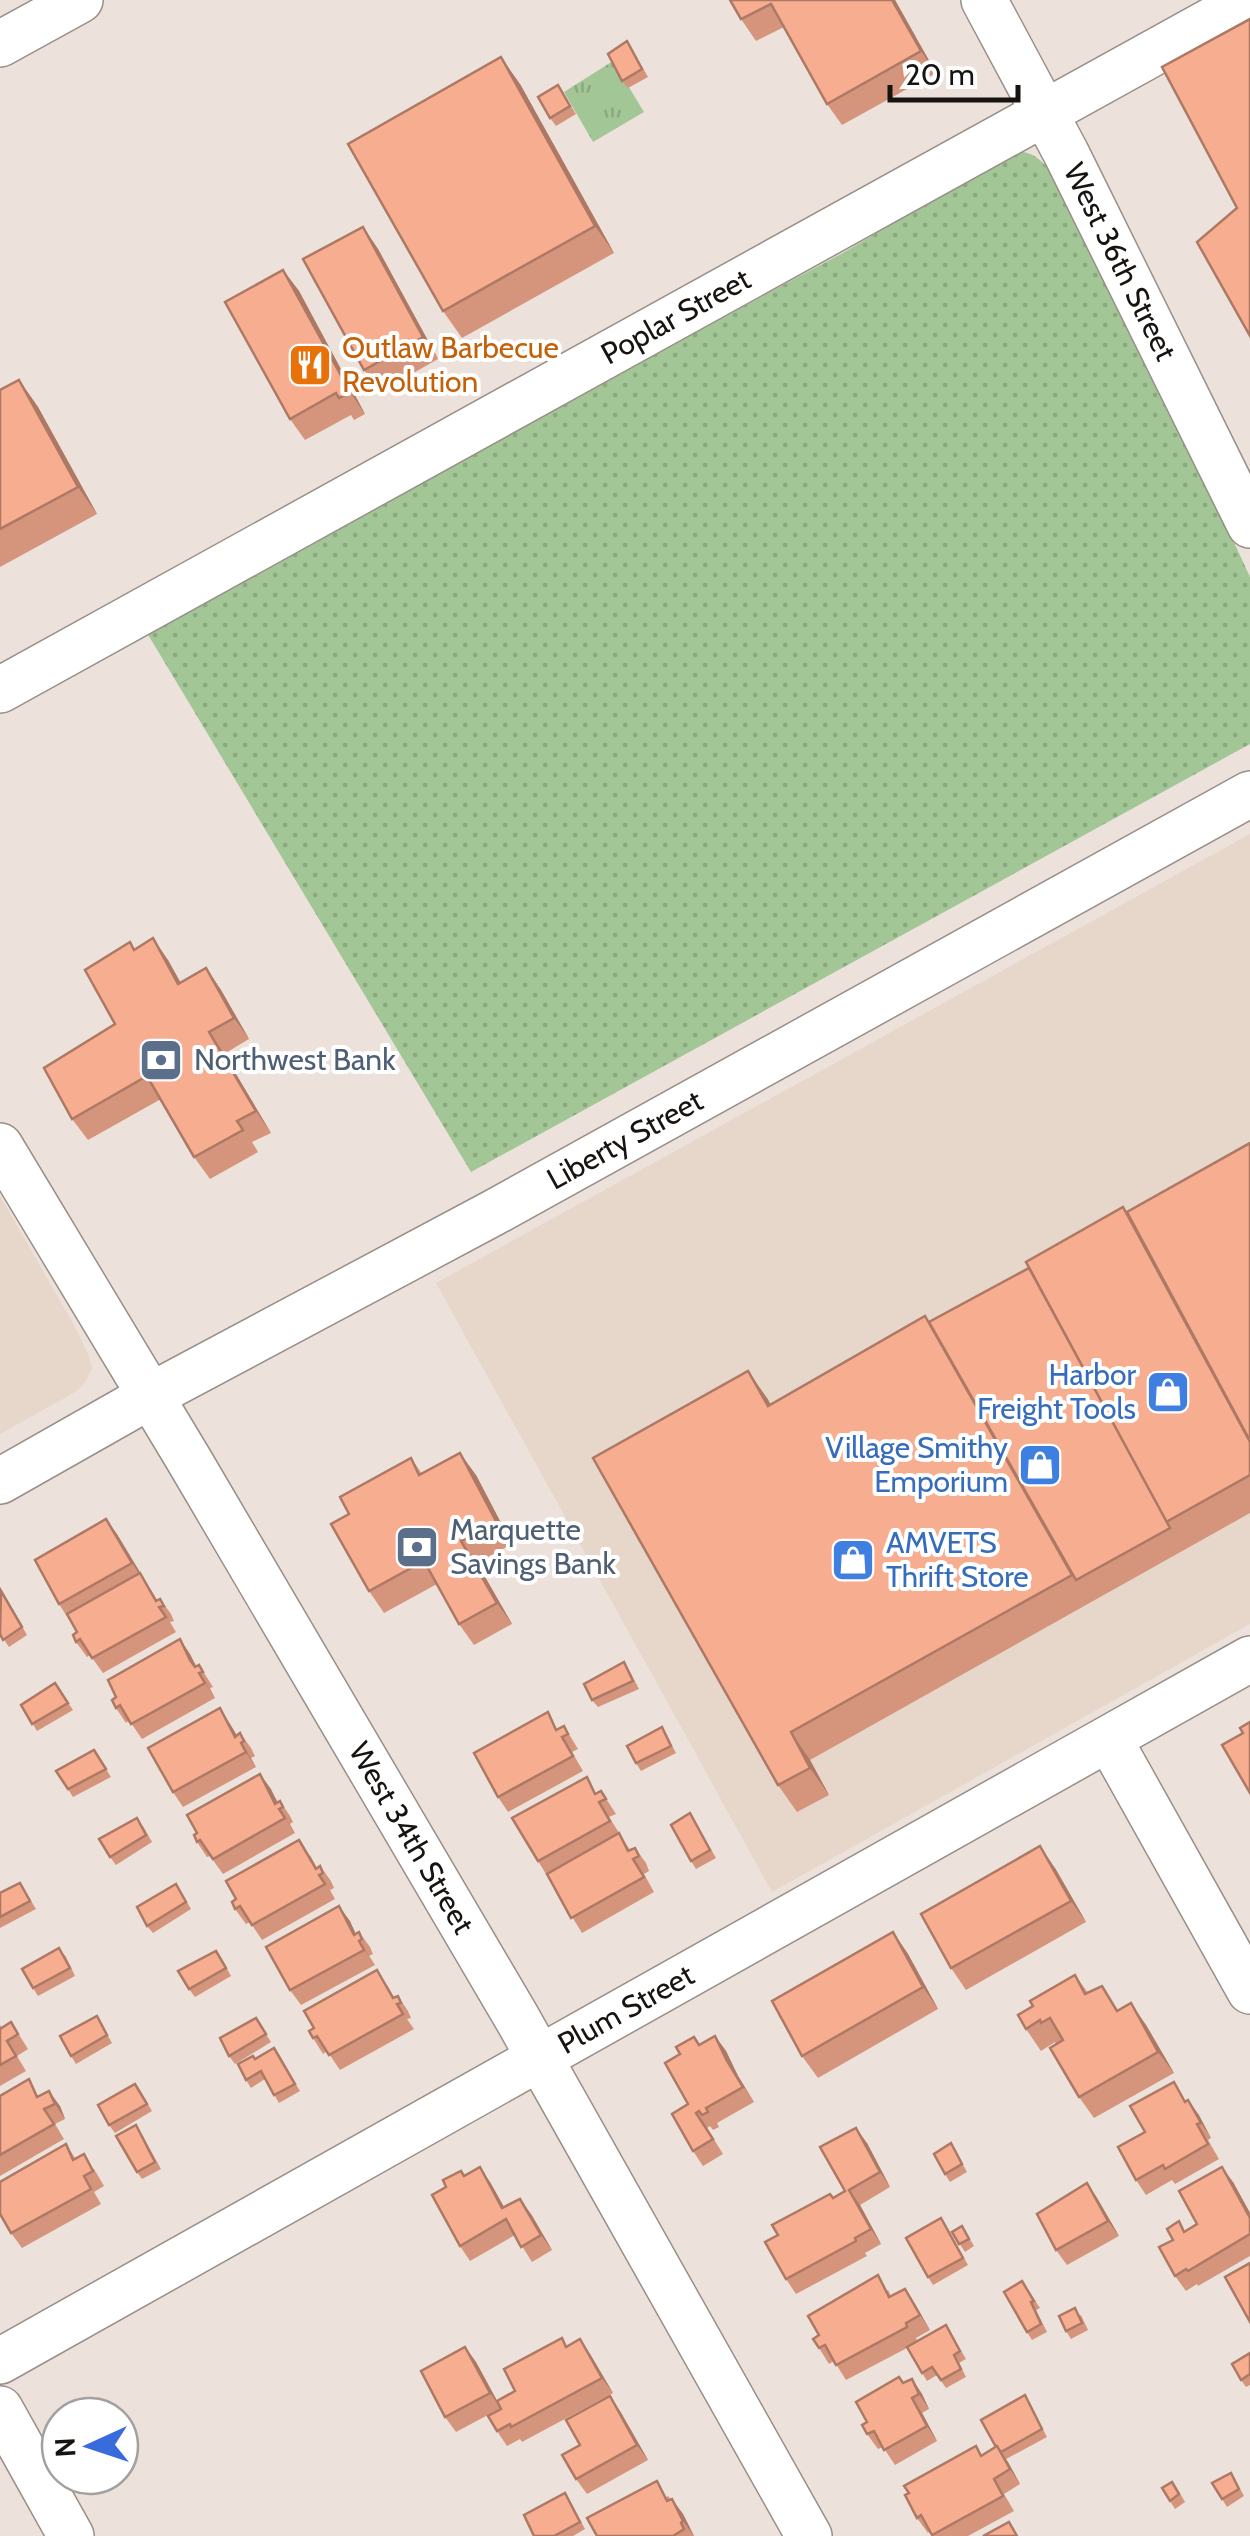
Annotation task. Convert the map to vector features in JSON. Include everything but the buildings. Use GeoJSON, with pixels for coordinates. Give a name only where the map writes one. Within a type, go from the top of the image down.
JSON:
{"type":"FeatureCollection","features":[{"type":"Feature","properties":{"kind":"street"},"geometry":{"type":"LineString","coordinates":[[0,44],[80,0]]}},
{"type":"Feature","properties":{"kind":"street","name":"West 36th Street"},"geometry":{"type":"LineString","coordinates":[[984,0],[1046,112],[1250,526]]}},
{"type":"Feature","properties":{"kind":"street","name":"Poplar Street"},"geometry":{"type":"LineString","coordinates":[[0,690],[1249,0]]}},
{"type":"Feature","properties":{"kind":"street","name":"Liberty Street"},"geometry":{"type":"LineString","coordinates":[[0,1482],[150,1396],[492,1213],[1250,794]]}},
{"type":"Feature","properties":{"kind":"street","name":"West 34th Street"},"geometry":{"type":"LineString","coordinates":[[0,1146],[540,2059],[809,2536]]}},
{"type":"Feature","properties":{"kind":"street","name":"Plum Street"},"geometry":{"type":"LineString","coordinates":[[0,2362],[1250,1659]]}},
{"type":"Feature","properties":{"kind":"street"},"geometry":{"type":"LineString","coordinates":[[1109,1738],[1250,1991]]}},
{"type":"Feature","properties":{"kind":"street"},"geometry":{"type":"LineString","coordinates":[[0,2410],[71,2536]]}},
{"type":"Feature","properties":{"kind":"shaded area"},"geometry":{"type":"Polygon","coordinates":[[[1250,834],[1250,1624],[772,1892],[436,1283],[1250,834]]]}},
{"type":"Feature","properties":{"kind":"shaded area"},"geometry":{"type":"Polygon","coordinates":[[[0,1196],[74,1325],[92,1368],[85,1383],[74,1393],[0,1434],[0,1196]]]}},
{"type":"Feature","properties":{"kind":"green space"},"geometry":{"type":"Polygon","coordinates":[[[613,61],[644,112],[593,142],[564,92],[613,61]]]}},
{"type":"Feature","properties":{"kind":"green space"},"geometry":{"type":"Polygon","coordinates":[[[1014,152],[1034,156],[1050,170],[1128,312],[1250,577],[1250,744],[471,1172],[147,633],[841,254],[1014,152]]]}},
{"type":"Feature","properties":{"kind":"place","name":"Outlaw Barbecue Revolution"},"geometry":{"type":"Point","coordinates":[310,365]}},
{"type":"Feature","properties":{"kind":"place","name":"Northwest Bank"},"geometry":{"type":"Point","coordinates":[161,1060]}},
{"type":"Feature","properties":{"kind":"place","name":"Harbor Freight Tools"},"geometry":{"type":"Point","coordinates":[1168,1392]}},
{"type":"Feature","properties":{"kind":"place","name":"Village Smithy Emporium"},"geometry":{"type":"Point","coordinates":[1040,1465]}},
{"type":"Feature","properties":{"kind":"place","name":"Marquette Savings Bank"},"geometry":{"type":"Point","coordinates":[417,1547]}},
{"type":"Feature","properties":{"kind":"place","name":"AMVETS Thrift Store"},"geometry":{"type":"Point","coordinates":[853,1560]}}]}
